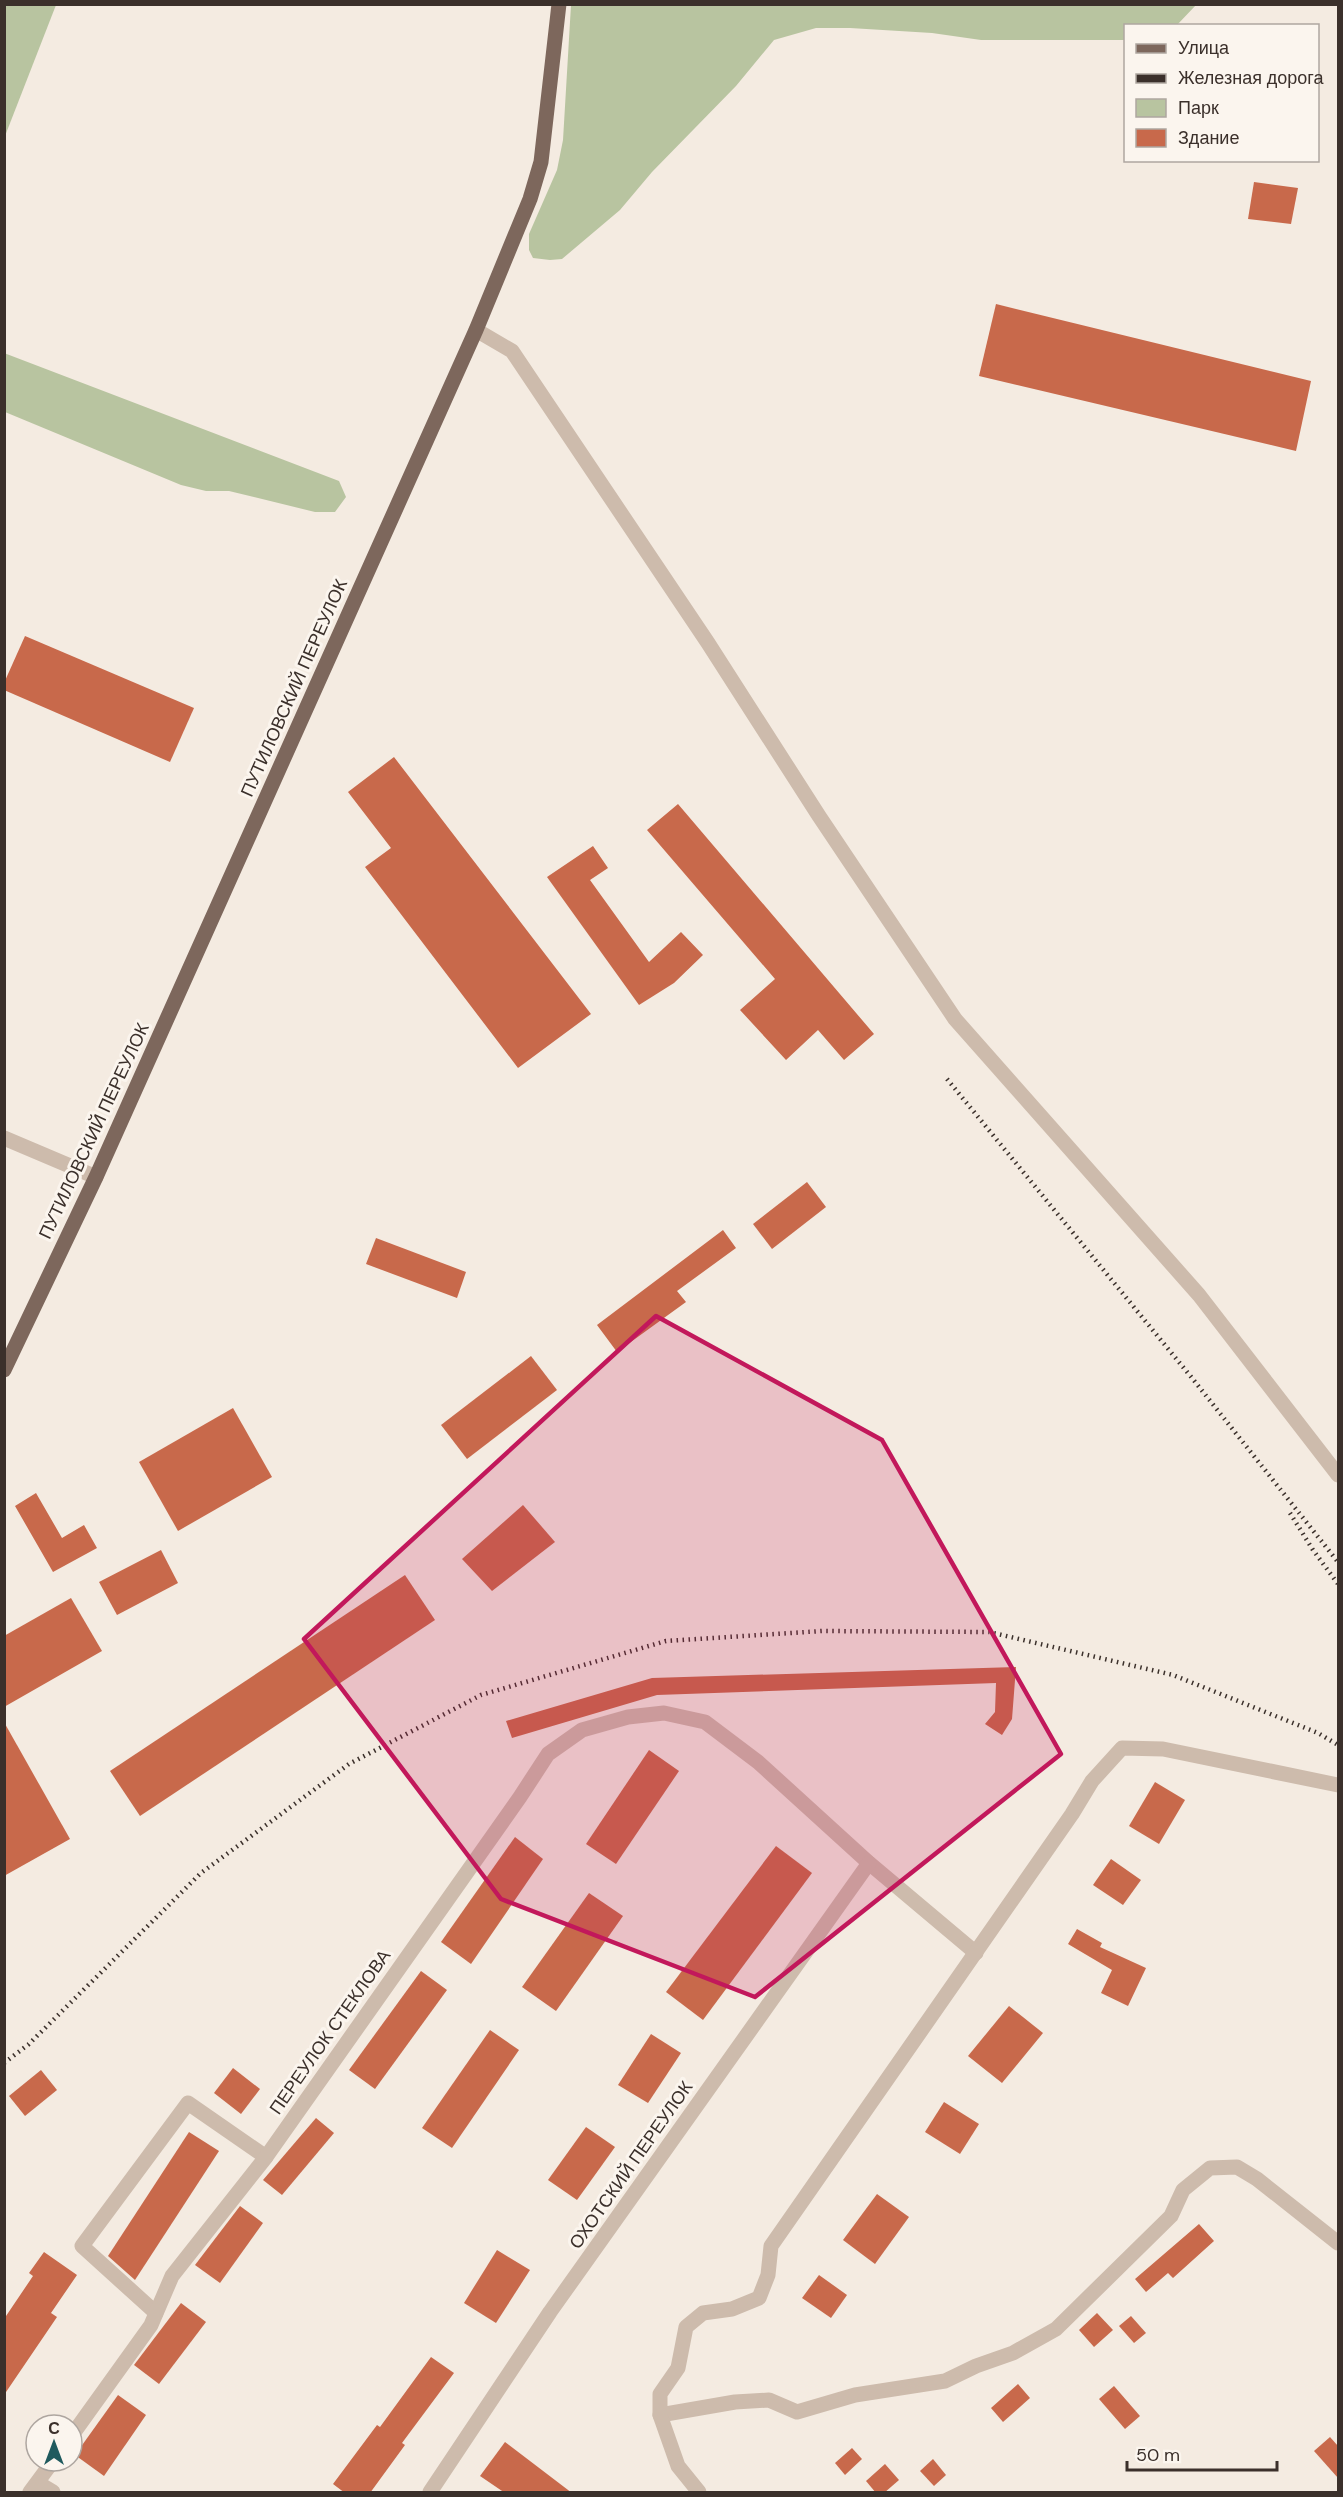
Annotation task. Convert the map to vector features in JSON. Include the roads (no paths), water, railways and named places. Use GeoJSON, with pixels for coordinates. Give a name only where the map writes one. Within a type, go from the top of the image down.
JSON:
{"type":"FeatureCollection","features":[{"type":"Feature","properties":{"kind":"main road","name":"ПУТИЛОВСКИЙ ПЕРЕУЛОК"},"geometry":{"type":"LineString","coordinates":[[4,1370],[96,1177],[476,330],[530,199],[541,162],[559,4]]}},
{"type":"Feature","properties":{"kind":"street"},"geometry":{"type":"LineString","coordinates":[[476,330],[512,351],[708,643],[819,816],[955,1019],[1198,1295],[1338,1475]]}},
{"type":"Feature","properties":{"kind":"street"},"geometry":{"type":"LineString","coordinates":[[4,1138],[96,1177]]}},
{"type":"Feature","properties":{"kind":"street","name":"ПЕРЕУЛОК СТЕКЛОВА"},"geometry":{"type":"LineString","coordinates":[[84,2418],[151,2325],[172,2276],[266,2157],[548,1754],[582,1730],[628,1717],[664,1713],[705,1722],[758,1761],[869,1863],[976,1953]]}},
{"type":"Feature","properties":{"kind":"street"},"geometry":{"type":"LineString","coordinates":[[699,2493],[678,2466],[660,2415],[660,2394],[678,2368],[686,2327],[703,2313],[732,2309],[759,2298],[768,2275],[771,2246],[1072,1814],[1092,1780],[1122,1748],[1163,1749],[1338,1785]]}},
{"type":"Feature","properties":{"kind":"street","name":"ОХОТСКИЙ ПЕРЕУЛОК"},"geometry":{"type":"LineString","coordinates":[[430,2493],[550,2312],[869,1863]]}},
{"type":"Feature","properties":{"kind":"street"},"geometry":{"type":"LineString","coordinates":[[156,2313],[82,2246],[188,2103],[266,2157]]}},
{"type":"Feature","properties":{"kind":"street"},"geometry":{"type":"LineString","coordinates":[[660,2415],[735,2402],[769,2400],[797,2412],[855,2395],[945,2381],[976,2366],[1013,2353],[1056,2329],[1171,2216],[1183,2190],[1210,2168],[1237,2167],[1257,2179],[1338,2243]]}},
{"type":"Feature","properties":{"kind":"street"},"geometry":{"type":"LineString","coordinates":[[45,2473],[34,2488],[53,2493]]}},
{"type":"Feature","properties":{"kind":"railway"},"geometry":{"type":"LineString","coordinates":[[947,1079],[1192,1378],[1338,1562]]}},
{"type":"Feature","properties":{"kind":"railway"},"geometry":{"type":"LineString","coordinates":[[1290,1513],[1338,1584]]}},
{"type":"Feature","properties":{"kind":"railway"},"geometry":{"type":"LineString","coordinates":[[4,2063],[29,2044],[201,1873],[349,1764],[481,1695],[666,1641],[822,1631],[989,1632],[1173,1675],[1318,1733],[1338,1745]]}}]}
